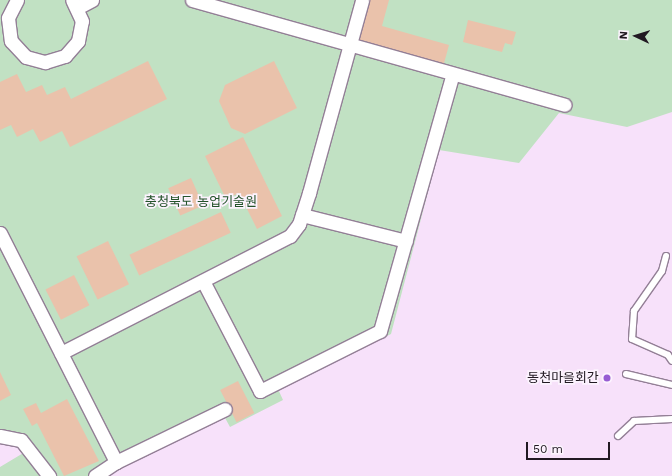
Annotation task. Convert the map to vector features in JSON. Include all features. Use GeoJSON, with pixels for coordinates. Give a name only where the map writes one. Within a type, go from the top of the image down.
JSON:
{"type":"FeatureCollection","features":[{"type":"Feature","properties":{"kind":"street"},"geometry":{"type":"LineString","coordinates":[[17,0],[8,18],[11,41],[18,51],[35,61],[55,60],[72,49],[81,31],[75,4],[92,0]]}},
{"type":"Feature","properties":{"kind":"street"},"geometry":{"type":"LineString","coordinates":[[192,0],[452,76],[565,105]]}},
{"type":"Feature","properties":{"kind":"street"},"geometry":{"type":"LineString","coordinates":[[60,353],[290,236],[302,215],[362,0]]}},
{"type":"Feature","properties":{"kind":"street"},"geometry":{"type":"LineString","coordinates":[[203,281],[260,391],[380,331],[452,76]]}},
{"type":"Feature","properties":{"kind":"street"},"geometry":{"type":"LineString","coordinates":[[302,215],[406,241]]}},
{"type":"Feature","properties":{"kind":"street"},"geometry":{"type":"LineString","coordinates":[[0,233],[116,462]]}},
{"type":"Feature","properties":{"kind":"street"},"geometry":{"type":"LineString","coordinates":[[95,476],[116,462],[225,410]]}},
{"type":"Feature","properties":{"kind":"street"},"geometry":{"type":"LineString","coordinates":[[0,436],[21,440],[49,476]]}},
{"type":"Feature","properties":{"kind":"lane"},"geometry":{"type":"LineString","coordinates":[[666,256],[662,271],[634,311],[632,339],[668,354],[672,361]]}},
{"type":"Feature","properties":{"kind":"lane"},"geometry":{"type":"LineString","coordinates":[[626,374],[672,385]]}},
{"type":"Feature","properties":{"kind":"lane"},"geometry":{"type":"LineString","coordinates":[[618,436],[634,421],[672,419]]}},
{"type":"Feature","properties":{"kind":"green space","name":"충청북도 농업기술원"},"geometry":{"type":"Polygon","coordinates":[[[0,0],[672,0],[672,112],[627,127],[559,113],[519,163],[439,150],[391,334],[278,389],[283,400],[230,427],[224,416],[106,476],[0,476],[0,467],[25,452],[0,432],[0,0]]]}},
{"type":"Feature","properties":{"kind":"building"},"geometry":{"type":"Polygon","coordinates":[[[367,0],[389,0],[382,26],[449,45],[443,67],[356,43],[367,0]]]}},
{"type":"Feature","properties":{"kind":"building"},"geometry":{"type":"Polygon","coordinates":[[[468,20],[516,32],[512,45],[505,43],[502,52],[463,42],[468,20]]]}},
{"type":"Feature","properties":{"kind":"building"},"geometry":{"type":"Polygon","coordinates":[[[148,61],[167,99],[70,147],[62,131],[40,142],[33,129],[17,137],[11,125],[0,130],[0,82],[17,74],[26,92],[42,85],[47,95],[65,87],[71,99],[148,61]]]}},
{"type":"Feature","properties":{"kind":"building"},"geometry":{"type":"Polygon","coordinates":[[[274,61],[297,108],[245,134],[231,128],[219,101],[225,85],[274,61]]]}},
{"type":"Feature","properties":{"kind":"building"},"geometry":{"type":"Polygon","coordinates":[[[243,137],[282,216],[257,229],[239,193],[226,199],[205,156],[243,137]]]}},
{"type":"Feature","properties":{"kind":"building"},"geometry":{"type":"Polygon","coordinates":[[[191,178],[203,205],[180,216],[168,188],[191,178]]]}},
{"type":"Feature","properties":{"kind":"building"},"geometry":{"type":"Polygon","coordinates":[[[221,212],[231,233],[139,276],[129,255],[221,212]]]}},
{"type":"Feature","properties":{"kind":"building"},"geometry":{"type":"Polygon","coordinates":[[[108,241],[129,284],[98,299],[77,256],[108,241]]]}},
{"type":"Feature","properties":{"kind":"building"},"geometry":{"type":"Polygon","coordinates":[[[74,275],[89,305],[61,320],[45,290],[74,275]]]}},
{"type":"Feature","properties":{"kind":"building"},"geometry":{"type":"Polygon","coordinates":[[[0,372],[11,395],[0,401],[0,372]]]}},
{"type":"Feature","properties":{"kind":"building"},"geometry":{"type":"Polygon","coordinates":[[[238,381],[254,413],[237,422],[220,390],[238,381]]]}},
{"type":"Feature","properties":{"kind":"building"},"geometry":{"type":"Polygon","coordinates":[[[67,399],[99,461],[64,476],[37,423],[32,426],[23,409],[36,403],[41,413],[67,399]]]}},
{"type":"Feature","properties":{"kind":"place","name":"동천마을회간"},"geometry":{"type":"Point","coordinates":[607,378]}}]}
